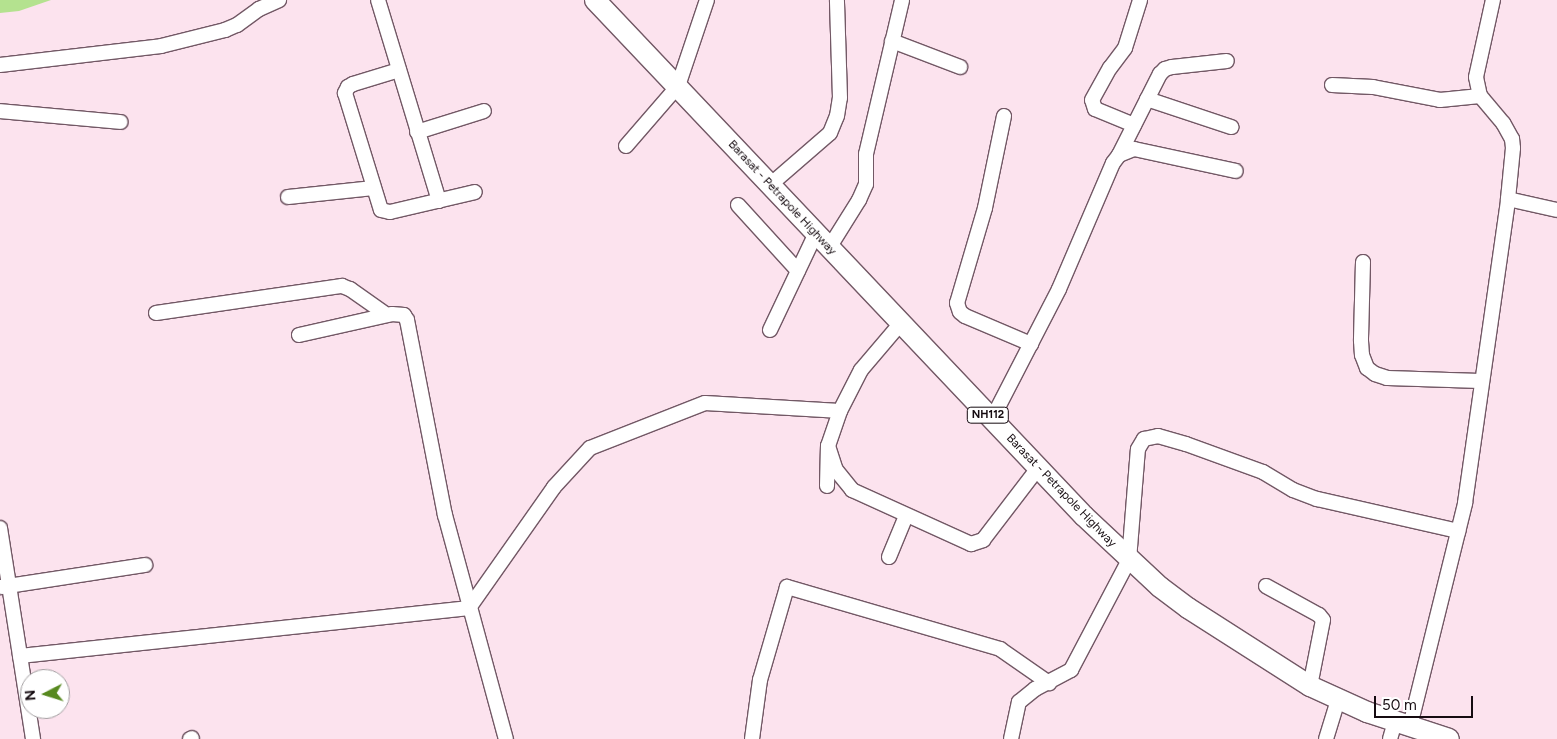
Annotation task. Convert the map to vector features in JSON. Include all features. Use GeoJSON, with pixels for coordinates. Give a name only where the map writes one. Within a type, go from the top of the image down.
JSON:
{"type":"FeatureCollection","features":[{"type":"Feature","properties":{"kind":"highway","name":"Barasat - Petrapole Highway"},"geometry":{"type":"LineString","coordinates":[[595,0],[992,420],[1129,560],[1188,608],[1310,686],[1398,729],[1449,739]]}},
{"type":"Feature","properties":{"kind":"street"},"geometry":{"type":"LineString","coordinates":[[0,65],[162,46],[226,30],[237,25],[259,9],[279,0]]}},
{"type":"Feature","properties":{"kind":"street"},"geometry":{"type":"LineString","coordinates":[[378,0],[439,201]]}},
{"type":"Feature","properties":{"kind":"street"},"geometry":{"type":"LineString","coordinates":[[626,146],[678,86],[707,0]]}},
{"type":"Feature","properties":{"kind":"street"},"geometry":{"type":"LineString","coordinates":[[770,185],[830,133],[837,116],[840,98],[837,0]]}},
{"type":"Feature","properties":{"kind":"street"},"geometry":{"type":"LineString","coordinates":[[770,330],[798,271],[822,240],[858,200],[866,184],[866,154],[902,0]]}},
{"type":"Feature","properties":{"kind":"street"},"geometry":{"type":"LineString","coordinates":[[1134,125],[1095,109],[1092,100],[1110,68],[1125,48],[1140,0]]}},
{"type":"Feature","properties":{"kind":"street"},"geometry":{"type":"LineString","coordinates":[[1398,729],[1458,531],[1468,481],[1508,198],[1513,148],[1512,139],[1503,123],[1480,96],[1477,87],[1477,67],[1493,0]]}},
{"type":"Feature","properties":{"kind":"street"},"geometry":{"type":"LineString","coordinates":[[892,40],[960,67]]}},
{"type":"Feature","properties":{"kind":"street"},"geometry":{"type":"LineString","coordinates":[[992,420],[1058,289],[1113,163],[1120,155],[1147,99],[1165,69],[1172,66],[1228,62]]}},
{"type":"Feature","properties":{"kind":"street"},"geometry":{"type":"LineString","coordinates":[[399,70],[353,84],[348,87],[346,93],[381,210],[385,212],[475,192]]}},
{"type":"Feature","properties":{"kind":"street"},"geometry":{"type":"LineString","coordinates":[[1332,85],[1373,87],[1440,100],[1480,96]]}},
{"type":"Feature","properties":{"kind":"street"},"geometry":{"type":"LineString","coordinates":[[1147,99],[1231,127]]}},
{"type":"Feature","properties":{"kind":"street"},"geometry":{"type":"LineString","coordinates":[[0,110],[121,122]]}},
{"type":"Feature","properties":{"kind":"street"},"geometry":{"type":"LineString","coordinates":[[417,132],[484,111]]}},
{"type":"Feature","properties":{"kind":"street"},"geometry":{"type":"LineString","coordinates":[[1004,116],[985,208],[957,303],[960,312],[965,316],[1031,344]]}},
{"type":"Feature","properties":{"kind":"street"},"geometry":{"type":"LineString","coordinates":[[1120,155],[1134,149],[1236,171]]}},
{"type":"Feature","properties":{"kind":"street"},"geometry":{"type":"LineString","coordinates":[[288,197],[374,188]]}},
{"type":"Feature","properties":{"kind":"street"},"geometry":{"type":"LineString","coordinates":[[1508,198],[1557,210]]}},
{"type":"Feature","properties":{"kind":"street"},"geometry":{"type":"LineString","coordinates":[[738,205],[798,271]]}},
{"type":"Feature","properties":{"kind":"street"},"geometry":{"type":"LineString","coordinates":[[1363,262],[1361,341],[1362,355],[1367,368],[1374,374],[1387,378],[1481,381]]}},
{"type":"Feature","properties":{"kind":"street"},"geometry":{"type":"LineString","coordinates":[[156,313],[342,286],[350,289],[387,315]]}},
{"type":"Feature","properties":{"kind":"street"},"geometry":{"type":"LineString","coordinates":[[299,335],[398,313],[404,315],[407,320],[445,515],[506,739]]}},
{"type":"Feature","properties":{"kind":"street"},"geometry":{"type":"LineString","coordinates":[[827,486],[828,446],[840,411],[861,370],[900,323]]}},
{"type":"Feature","properties":{"kind":"street"},"geometry":{"type":"LineString","coordinates":[[20,656],[469,608],[554,487],[590,448],[705,403],[840,411]]}},
{"type":"Feature","properties":{"kind":"street"},"geometry":{"type":"LineString","coordinates":[[1011,739],[1019,702],[1035,690],[1071,670],[1080,658],[1129,560],[1138,449],[1144,439],[1150,436],[1186,444],[1248,466],[1293,490],[1317,498],[1458,531]]}},
{"type":"Feature","properties":{"kind":"street"},"geometry":{"type":"LineString","coordinates":[[828,446],[836,470],[852,490],[963,541],[977,543],[983,540],[1038,468]]}},
{"type":"Feature","properties":{"kind":"street"},"geometry":{"type":"LineString","coordinates":[[889,557],[906,516]]}},
{"type":"Feature","properties":{"kind":"street"},"geometry":{"type":"LineString","coordinates":[[0,528],[4,586],[20,656],[34,739]]}},
{"type":"Feature","properties":{"kind":"street"},"geometry":{"type":"LineString","coordinates":[[4,586],[144,565]]}},
{"type":"Feature","properties":{"kind":"street"},"geometry":{"type":"LineString","coordinates":[[1266,586],[1319,615],[1323,620],[1310,686]]}},
{"type":"Feature","properties":{"kind":"street"},"geometry":{"type":"LineString","coordinates":[[752,739],[760,680],[788,587],[1000,649],[1050,683]]}},
{"type":"Feature","properties":{"kind":"street"},"geometry":{"type":"LineString","coordinates":[[1326,739],[1338,700]]}},
{"type":"Feature","properties":{"kind":"shaded area"},"geometry":{"type":"Polygon","coordinates":[[[0,0],[51,0],[19,11],[0,13],[0,0]]]}}]}
